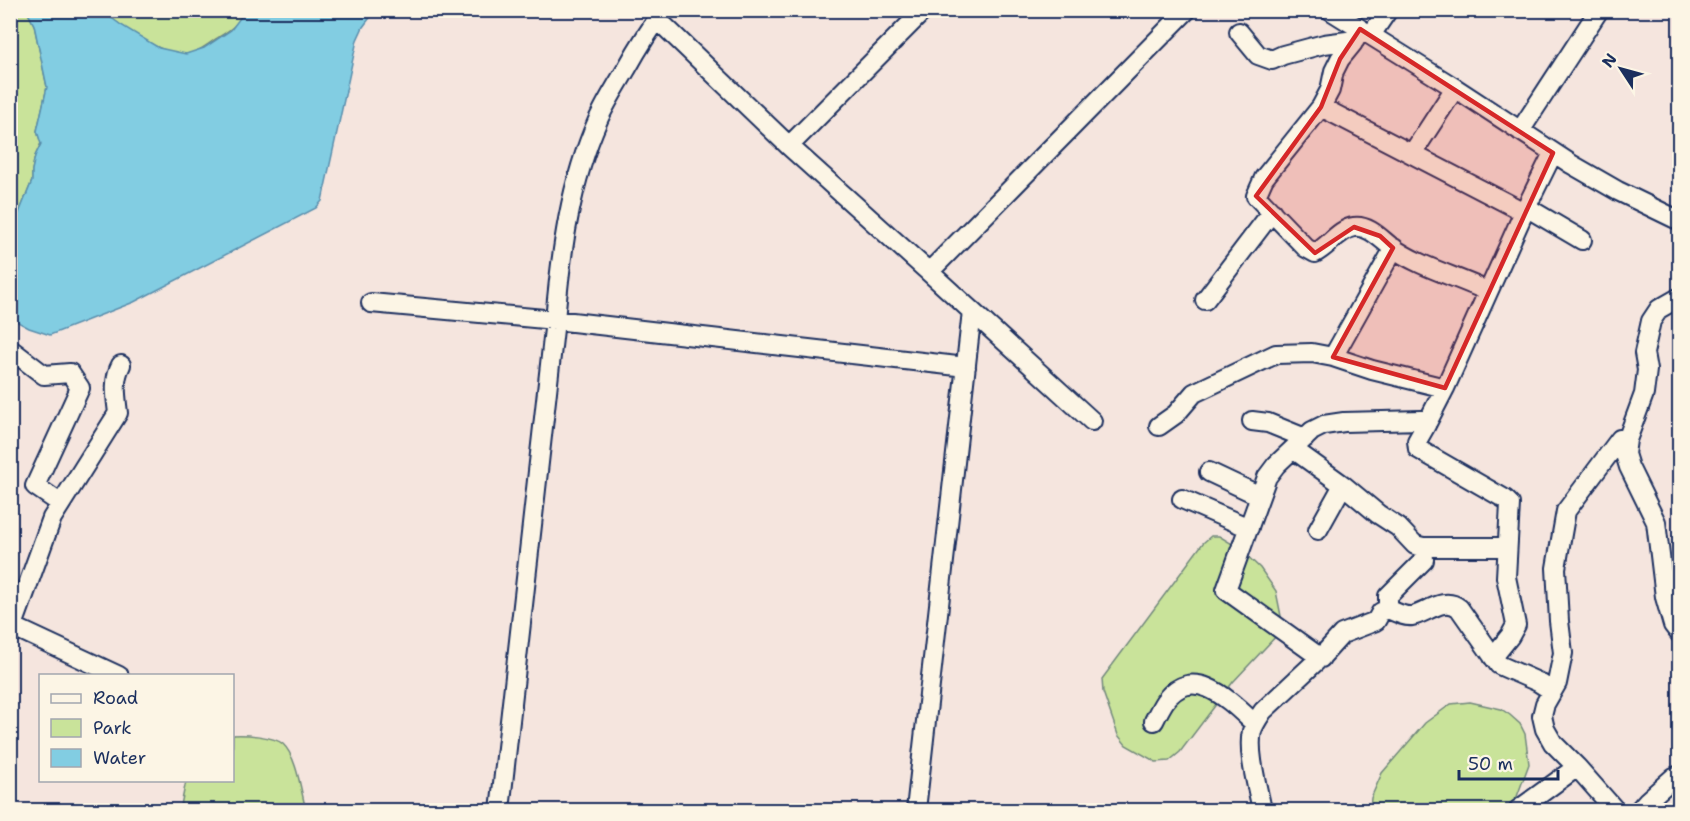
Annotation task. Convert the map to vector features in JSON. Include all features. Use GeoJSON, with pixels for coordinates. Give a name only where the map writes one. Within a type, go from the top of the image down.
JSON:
{"type":"FeatureCollection","features":[{"type":"Feature","properties":{"kind":"street"},"geometry":{"type":"LineString","coordinates":[[789,146],[924,10]]}},
{"type":"Feature","properties":{"kind":"street"},"geometry":{"type":"LineString","coordinates":[[929,272],[1187,10]]}},
{"type":"Feature","properties":{"kind":"street"},"geometry":{"type":"LineString","coordinates":[[1330,10],[1362,34],[1455,88],[1553,153],[1618,191],[1680,221]]}},
{"type":"Feature","properties":{"kind":"street"},"geometry":{"type":"LineString","coordinates":[[1388,10],[1340,58],[1334,71],[1330,90],[1321,107],[1264,178],[1256,196],[1306,248],[1315,253],[1345,231],[1354,227],[1366,229],[1412,260],[1487,291]]}},
{"type":"Feature","properties":{"kind":"street"},"geometry":{"type":"LineString","coordinates":[[1520,131],[1599,10]]}},
{"type":"Feature","properties":{"kind":"street"},"geometry":{"type":"LineString","coordinates":[[500,810],[566,226],[585,154],[598,119],[638,49],[661,15],[789,146],[1092,421]]}},
{"type":"Feature","properties":{"kind":"street"},"geometry":{"type":"LineString","coordinates":[[1239,32],[1258,55],[1272,60],[1362,34]]}},
{"type":"Feature","properties":{"kind":"street"},"geometry":{"type":"LineString","coordinates":[[1412,154],[1455,88]]}},
{"type":"Feature","properties":{"kind":"street"},"geometry":{"type":"LineString","coordinates":[[1321,107],[1582,240]]}},
{"type":"Feature","properties":{"kind":"street"},"geometry":{"type":"LineString","coordinates":[[1493,657],[1516,625],[1506,577],[1510,504],[1418,449],[1417,441],[1445,388],[1487,291],[1553,153]]}},
{"type":"Feature","properties":{"kind":"street"},"geometry":{"type":"LineString","coordinates":[[1205,300],[1272,212]]}},
{"type":"Feature","properties":{"kind":"street"},"geometry":{"type":"LineString","coordinates":[[1333,357],[1394,248]]}},
{"type":"Feature","properties":{"kind":"street"},"geometry":{"type":"LineString","coordinates":[[1680,297],[1659,309],[1651,321],[1644,353],[1647,370],[1644,394],[1627,440],[1625,454],[1656,522],[1665,597],[1672,625],[1680,634]]}},
{"type":"Feature","properties":{"kind":"street"},"geometry":{"type":"LineString","coordinates":[[371,303],[555,320],[966,367]]}},
{"type":"Feature","properties":{"kind":"street"},"geometry":{"type":"LineString","coordinates":[[916,810],[972,311]]}},
{"type":"Feature","properties":{"kind":"street"},"geometry":{"type":"LineString","coordinates":[[10,349],[44,375],[70,373],[80,388],[35,486],[60,503]]}},
{"type":"Feature","properties":{"kind":"street"},"geometry":{"type":"LineString","coordinates":[[1159,426],[1176,414],[1194,393],[1276,354],[1312,353],[1333,357],[1372,370],[1445,388]]}},
{"type":"Feature","properties":{"kind":"street"},"geometry":{"type":"LineString","coordinates":[[117,674],[12,630],[52,518],[118,413],[117,372],[121,365]]}},
{"type":"Feature","properties":{"kind":"street"},"geometry":{"type":"LineString","coordinates":[[1321,658],[1226,590],[1267,477],[1276,465],[1312,431],[1324,425],[1344,422],[1421,420],[1428,422]]}},
{"type":"Feature","properties":{"kind":"street"},"geometry":{"type":"LineString","coordinates":[[1252,421],[1268,423],[1299,443],[1343,485],[1378,514],[1398,527],[1415,545],[1423,547],[1506,547]]}},
{"type":"Feature","properties":{"kind":"street"},"geometry":{"type":"LineString","coordinates":[[1615,810],[1552,743],[1542,716],[1545,704],[1557,683],[1563,653],[1558,621],[1556,568],[1566,511],[1620,439],[1627,440]]}},
{"type":"Feature","properties":{"kind":"street"},"geometry":{"type":"LineString","coordinates":[[1209,472],[1260,496]]}},
{"type":"Feature","properties":{"kind":"street"},"geometry":{"type":"LineString","coordinates":[[1318,530],[1343,485]]}},
{"type":"Feature","properties":{"kind":"street"},"geometry":{"type":"LineString","coordinates":[[1182,499],[1248,528]]}},
{"type":"Feature","properties":{"kind":"street"},"geometry":{"type":"LineString","coordinates":[[1388,609],[1388,596],[1425,560],[1423,547]]}},
{"type":"Feature","properties":{"kind":"street"},"geometry":{"type":"LineString","coordinates":[[1262,810],[1251,747],[1252,732],[1263,711],[1321,658],[1342,634],[1376,621],[1381,612],[1388,609],[1414,616],[1445,603],[1454,604],[1499,665],[1538,682],[1552,692]]}},
{"type":"Feature","properties":{"kind":"street"},"geometry":{"type":"LineString","coordinates":[[1154,722],[1166,700],[1177,690],[1188,684],[1196,684],[1213,690],[1236,706],[1255,724]]}},
{"type":"Feature","properties":{"kind":"street"},"geometry":{"type":"LineString","coordinates":[[1518,810],[1576,767]]}},
{"type":"Feature","properties":{"kind":"street"},"geometry":{"type":"LineString","coordinates":[[1639,810],[1674,777],[1680,775]]}},
{"type":"Feature","properties":{"kind":"highlighted area"},"geometry":{"type":"Polygon","coordinates":[[[1360,29],[1553,153],[1445,388],[1333,357],[1393,248],[1380,236],[1354,227],[1315,253],[1256,196],[1321,107],[1340,59],[1360,29]]]}},
{"type":"Feature","properties":{"kind":"green space"},"geometry":{"type":"Polygon","coordinates":[[[11,11],[27,11],[34,25],[47,87],[37,131],[41,143],[35,156],[32,181],[11,228],[11,11]]]}},
{"type":"Feature","properties":{"kind":"green space"},"geometry":{"type":"Polygon","coordinates":[[[102,11],[244,11],[237,23],[227,32],[198,50],[185,54],[152,45],[102,11]]]}},
{"type":"Feature","properties":{"kind":"green space"},"geometry":{"type":"Polygon","coordinates":[[[1211,536],[1219,536],[1239,548],[1260,568],[1276,591],[1282,621],[1278,634],[1233,682],[1180,752],[1169,761],[1156,762],[1126,745],[1118,735],[1103,692],[1102,679],[1203,543],[1211,536]]]}},
{"type":"Feature","properties":{"kind":"green space"},"geometry":{"type":"Polygon","coordinates":[[[1470,702],[1501,709],[1520,724],[1525,734],[1529,764],[1512,810],[1370,810],[1371,798],[1382,773],[1425,723],[1451,704],[1470,702]]]}},
{"type":"Feature","properties":{"kind":"green space"},"geometry":{"type":"Polygon","coordinates":[[[234,735],[251,735],[279,741],[288,750],[298,775],[306,810],[180,810],[186,782],[234,782],[234,735]]]}},
{"type":"Feature","properties":{"kind":"water"},"geometry":{"type":"Polygon","coordinates":[[[27,11],[102,11],[159,48],[186,54],[204,48],[231,30],[244,11],[375,11],[357,40],[322,201],[316,208],[134,302],[50,335],[14,320],[10,316],[11,228],[32,181],[35,156],[41,144],[37,131],[47,87],[34,25],[27,11]]]}}]}
